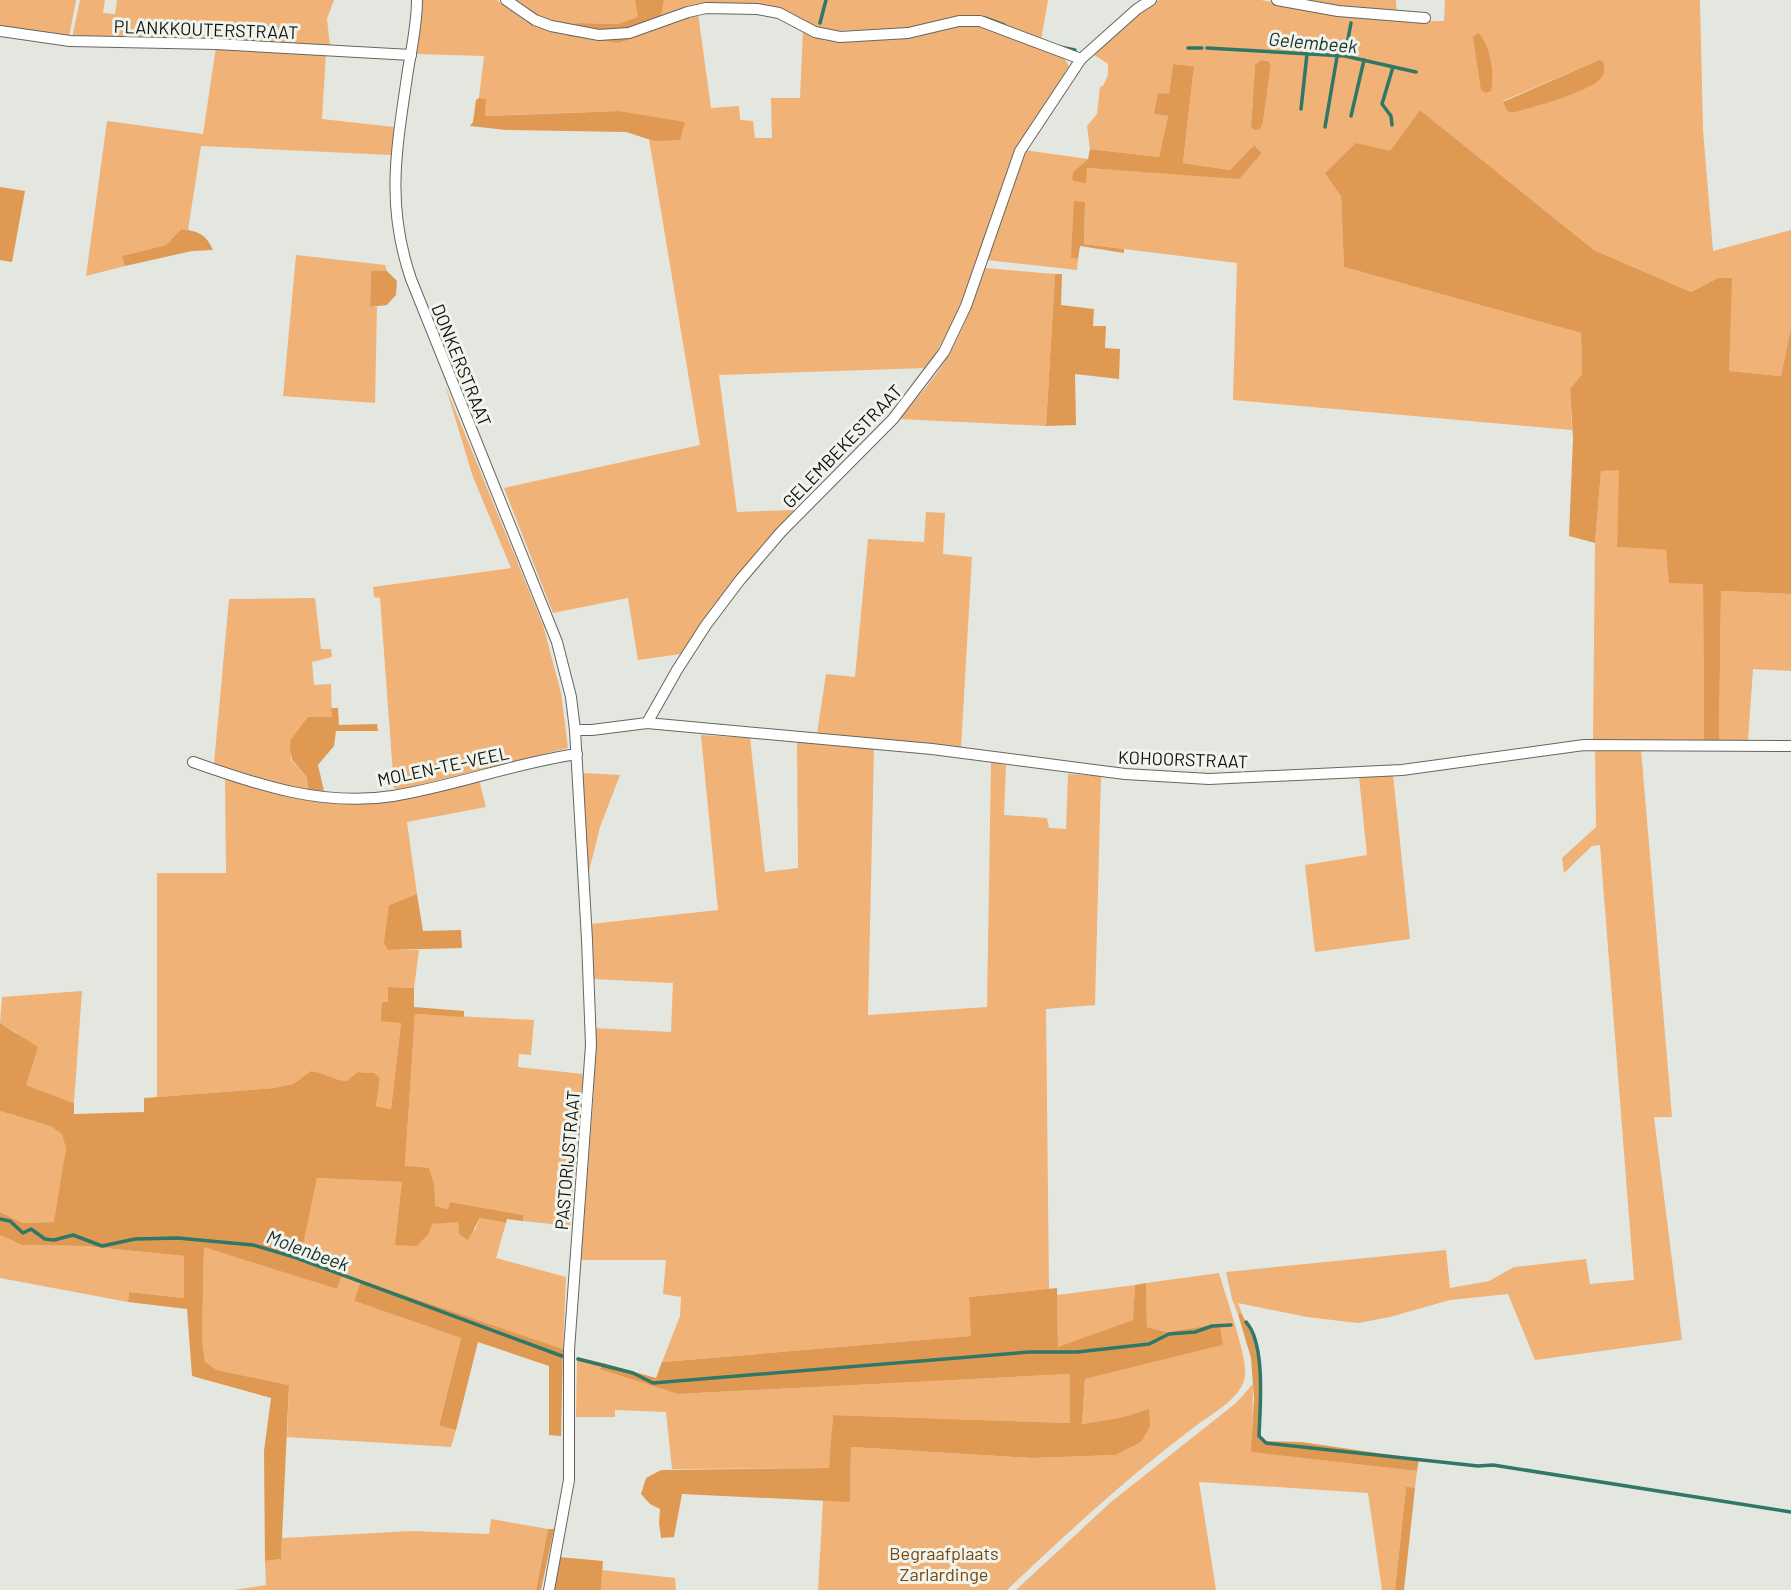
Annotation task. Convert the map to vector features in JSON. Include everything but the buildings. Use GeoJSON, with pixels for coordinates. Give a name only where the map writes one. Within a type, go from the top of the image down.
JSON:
{"type":"FeatureCollection","features":[{"type":"Feature","properties":{"kind":"street","name":"DONKERSTRAAT"},"geometry":{"type":"LineString","coordinates":[[417,0],[396,166],[394,202],[401,247],[411,279],[557,642],[571,697],[575,730]]}},
{"type":"Feature","properties":{"kind":"street"},"geometry":{"type":"LineString","coordinates":[[506,0],[535,20],[551,26],[599,35],[629,33],[706,8],[757,9],[779,13],[815,32],[840,37],[908,33],[959,21],[980,21],[1081,59]]}},
{"type":"Feature","properties":{"kind":"street","name":"GELEMBEKESTRAAT"},"geometry":{"type":"LineString","coordinates":[[647,723],[706,625],[740,580],[781,532],[893,419],[944,352],[967,306],[1020,151],[1081,59],[1151,0]]}},
{"type":"Feature","properties":{"kind":"street"},"geometry":{"type":"LineString","coordinates":[[1277,0],[1338,11],[1425,19]]}},
{"type":"Feature","properties":{"kind":"street","name":"PLANKKOUTERSTRAAT"},"geometry":{"type":"LineString","coordinates":[[0,31],[70,41],[216,44],[411,55]]}},
{"type":"Feature","properties":{"kind":"street","name":"KOHOORSTRAAT"},"geometry":{"type":"LineString","coordinates":[[575,730],[647,723],[932,749],[1172,778],[1232,779],[1402,769],[1584,746],[1791,746]]}},
{"type":"Feature","properties":{"kind":"street","name":"PASTORIJSTRAAT"},"geometry":{"type":"LineString","coordinates":[[549,1590],[569,1480],[569,1350],[591,1045],[575,730]]}},
{"type":"Feature","properties":{"kind":"street","name":"MOLEN-TE-VEEL"},"geometry":{"type":"LineString","coordinates":[[193,762],[262,786],[290,793],[341,799],[392,796],[577,754]]}},
{"type":"Feature","properties":{"kind":"green space"},"geometry":{"type":"Polygon","coordinates":[[[0,0],[76,0],[69,37],[0,28],[0,0]]]}},
{"type":"Feature","properties":{"kind":"green space"},"geometry":{"type":"Polygon","coordinates":[[[80,0],[105,0],[103,13],[115,14],[117,0],[334,0],[327,19],[330,46],[72,38],[80,0]]]}},
{"type":"Feature","properties":{"kind":"green space"},"geometry":{"type":"Polygon","coordinates":[[[423,0],[497,0],[525,21],[557,33],[619,43],[698,13],[711,108],[739,106],[740,120],[753,121],[755,138],[772,138],[771,98],[800,98],[803,30],[826,41],[871,41],[908,37],[951,26],[980,24],[1064,58],[1069,66],[1019,143],[965,296],[955,320],[927,368],[719,375],[737,512],[794,510],[734,579],[681,654],[638,660],[628,598],[553,613],[504,488],[700,445],[649,139],[654,141],[618,111],[484,116],[486,99],[479,98],[484,56],[417,54],[423,0]]]}},
{"type":"Feature","properties":{"kind":"green space"},"geometry":{"type":"Polygon","coordinates":[[[511,0],[635,0],[639,17],[618,24],[579,23],[571,28],[539,18],[511,0]]]}},
{"type":"Feature","properties":{"kind":"green space"},"geometry":{"type":"Polygon","coordinates":[[[664,0],[1048,0],[1041,40],[989,18],[970,16],[893,30],[824,31],[783,10],[765,6],[705,4],[661,17],[664,0]]]}},
{"type":"Feature","properties":{"kind":"green space"},"geometry":{"type":"Polygon","coordinates":[[[1159,0],[1261,0],[1358,17],[1397,21],[1444,21],[1445,0],[1700,0],[1703,130],[1713,251],[1791,230],[1791,327],[1781,376],[1729,371],[1718,278],[1691,292],[1594,250],[1420,110],[1390,151],[1341,196],[1344,267],[1581,333],[1582,374],[1570,389],[1572,430],[1233,400],[1237,263],[1084,244],[1085,202],[1071,258],[1078,259],[1077,270],[986,260],[1024,150],[1088,159],[1074,171],[1086,183],[1086,168],[1239,178],[1262,153],[1254,145],[1230,170],[1183,163],[1194,66],[1173,64],[1169,95],[1158,93],[1155,114],[1168,116],[1159,157],[1090,149],[1087,126],[1097,114],[1100,87],[1108,75],[1108,64],[1093,54],[1139,11],[1159,0]],[[1261,60],[1255,65],[1251,127],[1254,130],[1263,122],[1271,65],[1268,61],[1261,60]],[[1599,60],[1503,101],[1507,111],[1512,113],[1570,94],[1599,80],[1599,60]]]}},
{"type":"Feature","properties":{"kind":"green space"},"geometry":{"type":"Polygon","coordinates":[[[1290,0],[1396,0],[1397,15],[1290,0]]]}},
{"type":"Feature","properties":{"kind":"green space"},"geometry":{"type":"Polygon","coordinates":[[[216,47],[326,53],[322,119],[394,127],[391,155],[201,146],[188,230],[181,229],[166,245],[123,256],[125,266],[86,276],[107,121],[203,134],[216,47]]]}},
{"type":"Feature","properties":{"kind":"green space"},"geometry":{"type":"Polygon","coordinates":[[[296,255],[385,265],[387,271],[371,271],[370,307],[377,307],[375,403],[283,396],[296,255]]]}},
{"type":"Feature","properties":{"kind":"green space"},"geometry":{"type":"Polygon","coordinates":[[[985,268],[1055,274],[1046,426],[899,419],[934,377],[952,349],[985,268]]]}},
{"type":"Feature","properties":{"kind":"green space"},"geometry":{"type":"Polygon","coordinates":[[[445,385],[543,625],[561,693],[568,748],[398,790],[394,788],[380,598],[374,597],[373,587],[511,568],[473,477],[445,385]]]}},
{"type":"Feature","properties":{"kind":"green space"},"geometry":{"type":"Polygon","coordinates":[[[1601,470],[1620,470],[1617,547],[1666,550],[1703,584],[1704,740],[1593,741],[1595,543],[1601,470]]]}},
{"type":"Feature","properties":{"kind":"green space"},"geometry":{"type":"Polygon","coordinates":[[[926,512],[945,513],[943,554],[972,557],[961,748],[817,734],[826,674],[855,677],[868,539],[924,542],[926,512]]]}},
{"type":"Feature","properties":{"kind":"green space"},"geometry":{"type":"Polygon","coordinates":[[[1721,591],[1791,594],[1791,671],[1753,669],[1748,741],[1719,741],[1721,591]]]}},
{"type":"Feature","properties":{"kind":"green space"},"geometry":{"type":"Polygon","coordinates":[[[315,598],[321,649],[331,649],[332,657],[312,662],[314,685],[331,684],[332,717],[308,718],[291,739],[291,760],[307,777],[308,791],[274,785],[214,764],[229,599],[315,598]]]}},
{"type":"Feature","properties":{"kind":"green space"},"geometry":{"type":"Polygon","coordinates":[[[701,735],[750,738],[765,872],[798,868],[797,741],[874,748],[868,1015],[987,1007],[991,762],[1006,765],[1004,815],[1047,818],[1049,828],[1066,829],[1068,774],[1101,776],[1095,1005],[1046,1009],[1049,1289],[969,1297],[972,1336],[662,1362],[680,1316],[681,1297],[663,1294],[666,1260],[581,1260],[594,1089],[594,1028],[671,1032],[673,983],[593,979],[591,924],[718,910],[701,735]]]}},
{"type":"Feature","properties":{"kind":"green space"},"geometry":{"type":"Polygon","coordinates":[[[1595,749],[1641,749],[1672,1117],[1654,1117],[1682,1340],[1535,1360],[1508,1294],[1450,1300],[1358,1323],[1307,1317],[1238,1303],[1242,1314],[1238,1314],[1226,1272],[1446,1250],[1450,1288],[1489,1281],[1514,1267],[1586,1259],[1590,1284],[1634,1280],[1600,845],[1592,846],[1564,873],[1562,858],[1596,827],[1595,749]]]}},
{"type":"Feature","properties":{"kind":"green space"},"geometry":{"type":"Polygon","coordinates":[[[583,773],[620,775],[600,827],[588,875],[583,773]]]}},
{"type":"Feature","properties":{"kind":"green space"},"geometry":{"type":"Polygon","coordinates":[[[1393,774],[1410,939],[1315,952],[1305,865],[1367,855],[1359,777],[1393,774]]]}},
{"type":"Feature","properties":{"kind":"green space"},"geometry":{"type":"Polygon","coordinates":[[[225,776],[292,796],[359,803],[406,798],[479,780],[486,807],[407,822],[417,894],[389,905],[389,950],[419,950],[414,988],[388,987],[388,1002],[382,1002],[401,1023],[391,1109],[376,1106],[380,1078],[374,1073],[357,1072],[347,1081],[311,1071],[293,1084],[274,1088],[157,1097],[157,873],[226,873],[225,776]]]}},
{"type":"Feature","properties":{"kind":"green space"},"geometry":{"type":"Polygon","coordinates":[[[82,991],[74,1103],[26,1085],[17,1033],[0,1023],[2,997],[82,991]]]}},
{"type":"Feature","properties":{"kind":"green space"},"geometry":{"type":"Polygon","coordinates":[[[415,1014],[534,1020],[531,1055],[519,1054],[518,1067],[583,1074],[570,1226],[523,1221],[524,1215],[450,1202],[448,1209],[434,1206],[434,1184],[405,1166],[415,1014]]]}},
{"type":"Feature","properties":{"kind":"green space"},"geometry":{"type":"Polygon","coordinates":[[[0,1111],[50,1126],[63,1134],[66,1148],[55,1222],[23,1223],[0,1212],[0,1111]]]}},
{"type":"Feature","properties":{"kind":"green space"},"geometry":{"type":"Polygon","coordinates":[[[317,1178],[402,1182],[431,1224],[455,1221],[458,1222],[458,1229],[475,1230],[480,1218],[506,1223],[496,1258],[566,1277],[563,1349],[361,1280],[354,1301],[461,1338],[439,1424],[456,1430],[451,1447],[287,1437],[289,1385],[217,1370],[205,1362],[202,1340],[204,1246],[337,1289],[344,1270],[299,1259],[317,1178]]]}},
{"type":"Feature","properties":{"kind":"green space"},"geometry":{"type":"Polygon","coordinates":[[[0,1235],[22,1245],[84,1246],[184,1256],[184,1298],[129,1292],[128,1302],[0,1278],[0,1235]]]}},
{"type":"Feature","properties":{"kind":"green space","name":"Begraafplaats Zarlardinge"},"geometry":{"type":"Polygon","coordinates":[[[1219,1273],[1243,1356],[1243,1384],[1233,1398],[1124,1484],[1007,1590],[818,1590],[823,1500],[850,1501],[851,1447],[1032,1458],[1116,1455],[1141,1442],[1149,1409],[1123,1417],[1082,1424],[1085,1379],[1223,1345],[1220,1324],[1166,1332],[1147,1327],[1146,1283],[1219,1273]]]}},
{"type":"Feature","properties":{"kind":"green space"},"geometry":{"type":"Polygon","coordinates":[[[1135,1285],[1133,1320],[1058,1348],[1057,1295],[1135,1285]]]}},
{"type":"Feature","properties":{"kind":"green space"},"geometry":{"type":"Polygon","coordinates":[[[577,1357],[603,1363],[600,1368],[678,1394],[1070,1374],[1070,1423],[833,1415],[830,1468],[672,1469],[666,1412],[615,1410],[615,1417],[576,1417],[577,1357]]]}},
{"type":"Feature","properties":{"kind":"green space"},"geometry":{"type":"Polygon","coordinates":[[[1253,1384],[1252,1452],[1417,1471],[1415,1488],[1406,1488],[1395,1590],[1382,1590],[1368,1493],[1199,1482],[1216,1590],[1016,1590],[1111,1502],[1236,1403],[1253,1384]]]}},
{"type":"Feature","properties":{"kind":"green space"},"geometry":{"type":"Polygon","coordinates":[[[491,1519],[548,1529],[536,1590],[234,1590],[266,1585],[265,1561],[281,1559],[282,1538],[412,1531],[489,1534],[491,1519]]]}},
{"type":"Feature","properties":{"kind":"green space"},"geometry":{"type":"Polygon","coordinates":[[[602,1570],[675,1578],[676,1590],[601,1590],[602,1570]]]}},
{"type":"Feature","properties":{"kind":"shaded area"},"geometry":{"type":"Polygon","coordinates":[[[635,0],[664,0],[661,17],[642,26],[644,34],[619,43],[567,36],[571,26],[579,23],[618,24],[638,17],[635,0]]]}},
{"type":"Feature","properties":{"kind":"shaded area"},"geometry":{"type":"Polygon","coordinates":[[[1478,33],[1486,44],[1492,69],[1491,91],[1486,93],[1481,90],[1473,37],[1478,33]]]}},
{"type":"Feature","properties":{"kind":"shaded area"},"geometry":{"type":"Polygon","coordinates":[[[1261,60],[1268,61],[1271,65],[1263,122],[1260,129],[1254,130],[1251,127],[1255,65],[1261,60]]]}},
{"type":"Feature","properties":{"kind":"shaded area"},"geometry":{"type":"Polygon","coordinates":[[[1599,60],[1604,63],[1600,79],[1584,89],[1512,113],[1507,111],[1503,102],[1599,60]]]}},
{"type":"Feature","properties":{"kind":"shaded area"},"geometry":{"type":"Polygon","coordinates":[[[1173,64],[1194,66],[1183,163],[1230,170],[1254,145],[1262,153],[1239,179],[1087,168],[1086,183],[1073,181],[1074,171],[1088,159],[1090,149],[1159,157],[1168,116],[1154,114],[1158,93],[1169,94],[1173,64]]]}},
{"type":"Feature","properties":{"kind":"shaded area"},"geometry":{"type":"Polygon","coordinates":[[[486,99],[485,116],[618,111],[685,122],[680,140],[654,141],[626,132],[506,130],[470,126],[476,100],[486,99]]]}},
{"type":"Feature","properties":{"kind":"shaded area"},"geometry":{"type":"Polygon","coordinates":[[[1420,110],[1594,250],[1691,292],[1718,278],[1732,278],[1729,371],[1781,376],[1791,327],[1791,594],[1721,591],[1719,741],[1704,740],[1703,584],[1669,583],[1666,550],[1617,547],[1619,470],[1601,471],[1595,543],[1569,536],[1573,439],[1570,389],[1582,374],[1581,333],[1344,267],[1341,196],[1325,173],[1356,143],[1390,151],[1420,110]]]}},
{"type":"Feature","properties":{"kind":"shaded area"},"geometry":{"type":"Polygon","coordinates":[[[0,187],[25,191],[12,262],[0,260],[0,187]]]}},
{"type":"Feature","properties":{"kind":"shaded area"},"geometry":{"type":"Polygon","coordinates":[[[1074,201],[1085,202],[1084,244],[1124,249],[1124,253],[1080,246],[1078,259],[1071,258],[1074,201]]]}},
{"type":"Feature","properties":{"kind":"shaded area"},"geometry":{"type":"Polygon","coordinates":[[[181,229],[201,234],[213,250],[192,251],[125,266],[122,256],[166,245],[181,229]]]}},
{"type":"Feature","properties":{"kind":"shaded area"},"geometry":{"type":"Polygon","coordinates":[[[371,271],[387,271],[397,281],[396,295],[387,305],[370,307],[371,271]]]}},
{"type":"Feature","properties":{"kind":"shaded area"},"geometry":{"type":"Polygon","coordinates":[[[1055,274],[1062,274],[1061,305],[1094,309],[1093,326],[1106,326],[1105,348],[1120,349],[1119,379],[1075,374],[1076,425],[1046,426],[1055,274]]]}},
{"type":"Feature","properties":{"kind":"shaded area"},"geometry":{"type":"Polygon","coordinates":[[[331,708],[338,708],[339,725],[377,724],[378,731],[336,731],[334,746],[318,765],[324,791],[308,791],[307,777],[292,760],[291,739],[308,717],[332,717],[331,708]]]}},
{"type":"Feature","properties":{"kind":"shaded area"},"geometry":{"type":"Polygon","coordinates":[[[417,894],[423,931],[461,930],[462,948],[388,950],[384,943],[389,905],[417,894]]]}},
{"type":"Feature","properties":{"kind":"shaded area"},"geometry":{"type":"Polygon","coordinates":[[[388,987],[414,988],[414,1007],[464,1011],[464,1017],[415,1014],[405,1166],[429,1168],[434,1184],[435,1206],[448,1209],[450,1202],[524,1215],[523,1221],[507,1219],[506,1223],[480,1218],[468,1240],[459,1234],[458,1222],[432,1224],[429,1233],[417,1246],[395,1245],[402,1182],[317,1178],[300,1259],[344,1270],[337,1289],[204,1247],[202,1340],[205,1362],[217,1370],[289,1385],[281,1559],[265,1561],[264,1451],[271,1398],[192,1376],[187,1309],[128,1302],[129,1292],[184,1298],[184,1256],[84,1246],[22,1245],[0,1235],[0,1212],[23,1223],[54,1222],[66,1148],[62,1134],[50,1126],[0,1111],[0,1023],[38,1047],[26,1085],[74,1103],[74,1114],[144,1112],[144,1098],[274,1088],[293,1084],[311,1071],[347,1081],[357,1072],[374,1073],[380,1078],[376,1106],[391,1109],[401,1023],[381,1021],[382,1002],[388,1002],[388,987]]]}},
{"type":"Feature","properties":{"kind":"shaded area"},"geometry":{"type":"Polygon","coordinates":[[[361,1280],[563,1349],[561,1436],[549,1435],[549,1366],[478,1342],[456,1430],[439,1425],[461,1338],[354,1301],[361,1280]]]}},
{"type":"Feature","properties":{"kind":"shaded area"},"geometry":{"type":"Polygon","coordinates":[[[1146,1283],[1147,1327],[1166,1332],[1220,1324],[1223,1345],[1085,1379],[1082,1424],[1123,1417],[1149,1409],[1150,1426],[1141,1442],[1116,1455],[1032,1458],[851,1447],[850,1502],[682,1494],[674,1537],[661,1538],[660,1509],[650,1504],[641,1494],[646,1478],[661,1470],[829,1468],[833,1415],[1070,1423],[1070,1374],[678,1394],[600,1369],[603,1363],[656,1378],[662,1362],[971,1336],[969,1297],[1057,1288],[1058,1347],[1133,1320],[1135,1285],[1146,1283]]]}},
{"type":"Feature","properties":{"kind":"shaded area"},"geometry":{"type":"Polygon","coordinates":[[[1238,1314],[1242,1314],[1260,1353],[1261,1441],[1301,1442],[1419,1459],[1417,1471],[1251,1452],[1254,1398],[1251,1358],[1238,1314]]]}},
{"type":"Feature","properties":{"kind":"shaded area"},"geometry":{"type":"Polygon","coordinates":[[[1406,1487],[1415,1488],[1404,1590],[1395,1590],[1406,1487]]]}},
{"type":"Feature","properties":{"kind":"shaded area"},"geometry":{"type":"Polygon","coordinates":[[[548,1529],[554,1529],[541,1590],[536,1590],[548,1529]]]}},
{"type":"Feature","properties":{"kind":"shaded area"},"geometry":{"type":"Polygon","coordinates":[[[559,1557],[603,1561],[601,1590],[554,1590],[559,1557]]]}},
{"type":"Feature","properties":{"kind":"waterway","name":"Gelembeek"},"geometry":{"type":"LineString","coordinates":[[820,23],[826,0]]}},
{"type":"Feature","properties":{"kind":"waterway","name":"Gelembeek"},"geometry":{"type":"LineString","coordinates":[[985,18],[1004,25]]}},
{"type":"Feature","properties":{"kind":"waterway"},"geometry":{"type":"LineString","coordinates":[[1345,55],[1351,23]]}},
{"type":"Feature","properties":{"kind":"waterway","name":"Gelembeek"},"geometry":{"type":"LineString","coordinates":[[1060,47],[1075,50]]}},
{"type":"Feature","properties":{"kind":"waterway","name":"Gelembeek"},"geometry":{"type":"LineString","coordinates":[[1188,48],[1202,48]]}},
{"type":"Feature","properties":{"kind":"waterway","name":"Gelembeek"},"geometry":{"type":"LineString","coordinates":[[1207,48],[1345,56],[1416,72]]}},
{"type":"Feature","properties":{"kind":"waterway"},"geometry":{"type":"LineString","coordinates":[[1301,109],[1307,54]]}},
{"type":"Feature","properties":{"kind":"waterway"},"geometry":{"type":"LineString","coordinates":[[1325,127],[1337,57]]}},
{"type":"Feature","properties":{"kind":"waterway"},"geometry":{"type":"LineString","coordinates":[[1351,116],[1364,60]]}},
{"type":"Feature","properties":{"kind":"waterway"},"geometry":{"type":"LineString","coordinates":[[1392,125],[1391,116],[1382,104],[1393,67]]}},
{"type":"Feature","properties":{"kind":"waterway","name":"Molenbeek"},"geometry":{"type":"LineString","coordinates":[[0,1219],[10,1221],[23,1233],[31,1229],[45,1239],[54,1240],[73,1235],[102,1246],[135,1239],[178,1238],[253,1245],[294,1257],[562,1356]]}},
{"type":"Feature","properties":{"kind":"waterway"},"geometry":{"type":"LineString","coordinates":[[1246,1322],[1257,1345],[1261,1393],[1259,1436],[1266,1443],[1478,1466],[1493,1465],[1791,1512]]}},
{"type":"Feature","properties":{"kind":"waterway"},"geometry":{"type":"LineString","coordinates":[[578,1359],[633,1373],[653,1383],[1029,1352],[1077,1352],[1149,1344],[1169,1334],[1231,1325]]}}]}
